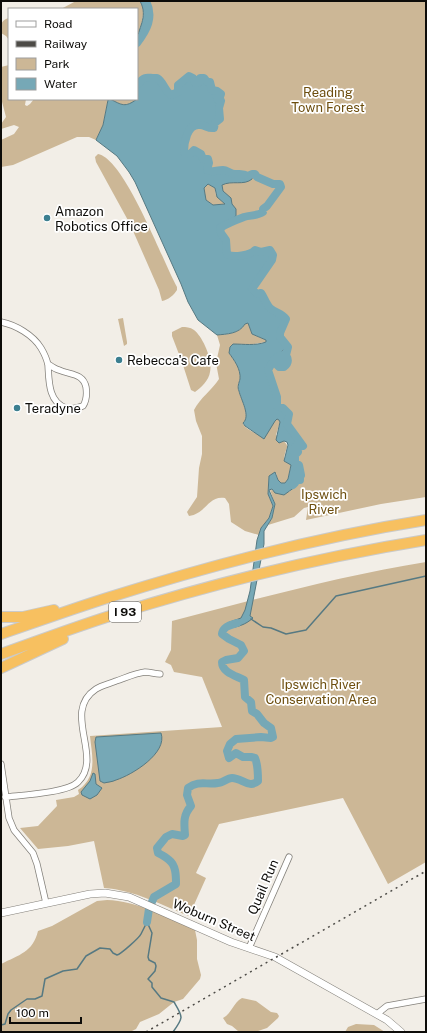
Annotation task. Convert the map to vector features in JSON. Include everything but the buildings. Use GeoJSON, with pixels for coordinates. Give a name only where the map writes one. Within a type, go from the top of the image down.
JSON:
{"type":"FeatureCollection","features":[{"type":"Feature","properties":{"kind":"highway","name":"I 93"},"geometry":{"type":"LineString","coordinates":[[1,634],[184,574],[328,539],[426,520]]}},
{"type":"Feature","properties":{"kind":"highway","name":"I 93"},"geometry":{"type":"LineString","coordinates":[[1,654],[112,616],[184,594],[256,575],[330,558],[426,540]]}},
{"type":"Feature","properties":{"kind":"highway"},"geometry":{"type":"LineString","coordinates":[[1,617],[31,615],[107,598]]}},
{"type":"Feature","properties":{"kind":"highway"},"geometry":{"type":"LineString","coordinates":[[1,668],[112,616]]}},
{"type":"Feature","properties":{"kind":"street"},"geometry":{"type":"LineString","coordinates":[[1,322],[14,326],[27,334],[42,348],[48,364],[51,392],[56,401],[63,407],[70,409],[83,406],[87,396],[83,379],[75,374],[58,370],[48,364]]}},
{"type":"Feature","properties":{"kind":"street"},"geometry":{"type":"LineString","coordinates":[[5,797],[65,789],[77,783],[83,777],[86,766],[81,716],[83,707],[88,697],[102,686],[143,673],[160,674]]}},
{"type":"Feature","properties":{"kind":"street"},"geometry":{"type":"LineString","coordinates":[[1,764],[10,823],[32,851],[46,903]]}},
{"type":"Feature","properties":{"kind":"street","name":"Quail Run"},"geometry":{"type":"LineString","coordinates":[[249,948],[288,857]]}},
{"type":"Feature","properties":{"kind":"street","name":"Woburn Street"},"geometry":{"type":"LineString","coordinates":[[1,913],[90,894],[105,893],[120,895],[145,903],[231,942],[275,957],[377,1014],[401,1032]]}},
{"type":"Feature","properties":{"kind":"street"},"geometry":{"type":"LineString","coordinates":[[377,1014],[387,1006],[426,999]]}},
{"type":"Feature","properties":{"kind":"green space"},"geometry":{"type":"Polygon","coordinates":[[[76,1],[140,1],[143,15],[139,37],[138,8],[63,8],[76,1]]]}},
{"type":"Feature","properties":{"kind":"green space","name":"Reading Town Forest"},"geometry":{"type":"Polygon","coordinates":[[[146,1],[426,1],[426,497],[381,504],[306,520],[308,507],[304,508],[294,517],[268,525],[272,518],[275,504],[270,490],[289,492],[295,487],[296,480],[299,480],[296,478],[300,468],[298,464],[295,463],[295,455],[297,451],[295,452],[292,450],[300,443],[287,424],[283,408],[277,406],[277,397],[268,370],[274,360],[285,350],[285,342],[280,337],[280,333],[285,324],[279,313],[252,291],[252,287],[273,255],[269,250],[231,257],[227,254],[226,240],[221,233],[220,228],[236,216],[232,204],[223,191],[222,185],[226,183],[251,180],[252,176],[236,174],[223,170],[214,172],[207,170],[209,163],[203,159],[201,154],[188,154],[184,152],[185,141],[189,131],[192,128],[201,126],[207,128],[220,119],[219,108],[221,101],[217,98],[217,91],[185,79],[178,85],[178,92],[171,95],[166,91],[160,79],[142,79],[138,84],[138,42],[147,28],[150,8],[146,1]]]}},
{"type":"Feature","properties":{"kind":"green space"},"geometry":{"type":"Polygon","coordinates":[[[8,18],[8,39],[1,33],[1,26],[8,18]]]}},
{"type":"Feature","properties":{"kind":"green space"},"geometry":{"type":"Polygon","coordinates":[[[8,65],[8,100],[26,100],[25,105],[27,106],[33,100],[108,100],[103,125],[96,140],[89,137],[77,137],[13,165],[1,167],[1,140],[14,134],[19,127],[14,125],[1,129],[1,124],[6,117],[1,98],[1,67],[8,65]]]}},
{"type":"Feature","properties":{"kind":"green space"},"geometry":{"type":"Polygon","coordinates":[[[111,100],[135,100],[130,104],[116,104],[111,100]]]}},
{"type":"Feature","properties":{"kind":"green space"},"geometry":{"type":"Polygon","coordinates":[[[98,154],[109,160],[120,173],[153,235],[177,287],[174,294],[166,300],[162,301],[159,290],[130,224],[96,162],[95,157],[98,154]]]}},
{"type":"Feature","properties":{"kind":"green space"},"geometry":{"type":"Polygon","coordinates":[[[208,184],[215,188],[216,195],[225,204],[213,205],[206,200],[203,188],[208,184]]]}},
{"type":"Feature","properties":{"kind":"green space"},"geometry":{"type":"Polygon","coordinates":[[[123,318],[127,342],[124,346],[118,319],[123,318]]]}},
{"type":"Feature","properties":{"kind":"green space"},"geometry":{"type":"Polygon","coordinates":[[[248,323],[252,334],[266,340],[266,342],[248,345],[240,344],[229,353],[237,365],[240,375],[238,388],[246,412],[245,421],[243,424],[248,429],[259,435],[277,419],[279,420],[280,422],[276,435],[287,445],[284,461],[291,464],[288,479],[285,483],[281,483],[278,480],[276,473],[269,476],[268,491],[273,506],[269,518],[261,528],[259,535],[245,531],[231,522],[229,504],[225,498],[215,499],[195,515],[189,516],[187,512],[197,497],[199,468],[202,454],[202,436],[196,421],[194,410],[219,379],[216,363],[220,345],[217,335],[228,334],[240,330],[245,324],[248,323]]]}},
{"type":"Feature","properties":{"kind":"green space"},"geometry":{"type":"Polygon","coordinates":[[[182,327],[191,328],[197,333],[204,343],[209,355],[211,367],[208,378],[195,392],[191,390],[172,336],[172,332],[182,327]]]}},
{"type":"Feature","properties":{"kind":"green space","name":"Ipswich River Conservation Area"},"geometry":{"type":"Polygon","coordinates":[[[426,562],[426,862],[388,884],[343,798],[219,824],[196,873],[206,878],[189,916],[137,895],[115,889],[104,888],[94,841],[68,846],[38,849],[20,828],[38,826],[57,806],[56,800],[74,797],[79,794],[78,790],[89,779],[91,772],[92,758],[90,736],[222,727],[202,677],[174,672],[171,665],[165,662],[171,650],[172,621],[330,581],[426,562]]]}},
{"type":"Feature","properties":{"kind":"green space"},"geometry":{"type":"Polygon","coordinates":[[[107,900],[129,903],[141,907],[163,915],[195,930],[197,940],[197,959],[201,975],[200,979],[183,999],[174,1002],[159,1014],[140,1022],[136,1029],[132,1031],[1,1032],[1,964],[29,948],[33,944],[38,931],[52,926],[97,901],[107,900]]]}},
{"type":"Feature","properties":{"kind":"green space"},"geometry":{"type":"Polygon","coordinates":[[[242,998],[256,1001],[271,1012],[277,1013],[279,1016],[278,1018],[267,1028],[255,1032],[238,1031],[227,1024],[223,1018],[242,998]]]}},
{"type":"Feature","properties":{"kind":"green space"},"geometry":{"type":"Polygon","coordinates":[[[356,1024],[374,1025],[385,1032],[345,1032],[348,1027],[356,1024]]]}},
{"type":"Feature","properties":{"kind":"water"},"geometry":{"type":"Polygon","coordinates":[[[140,1],[146,1],[149,18],[144,33],[138,42],[138,35],[143,18],[140,1]]]}},
{"type":"Feature","properties":{"kind":"water"},"geometry":{"type":"Polygon","coordinates":[[[189,76],[193,78],[195,83],[198,83],[200,78],[204,78],[207,82],[210,82],[212,90],[221,94],[220,97],[217,98],[221,101],[219,108],[220,119],[215,123],[214,128],[200,125],[192,127],[187,135],[184,152],[188,154],[194,150],[201,154],[203,159],[208,159],[209,163],[207,170],[214,172],[223,170],[236,174],[240,173],[252,176],[252,179],[249,181],[222,185],[223,191],[231,198],[232,204],[236,209],[236,216],[221,228],[221,233],[226,240],[227,254],[233,256],[254,252],[256,250],[261,252],[270,250],[273,255],[272,260],[252,287],[252,291],[257,294],[261,293],[267,305],[274,311],[283,315],[286,319],[280,337],[286,344],[286,348],[278,355],[268,370],[277,397],[277,406],[283,408],[289,414],[287,424],[303,446],[295,447],[292,450],[298,452],[295,455],[295,463],[299,465],[301,475],[296,475],[296,478],[300,478],[300,480],[296,480],[295,487],[284,495],[275,493],[272,489],[269,490],[275,504],[272,518],[264,531],[264,544],[250,616],[253,618],[241,625],[228,628],[227,623],[241,618],[245,610],[250,591],[257,540],[261,528],[269,518],[273,506],[268,494],[269,476],[275,472],[278,480],[281,483],[285,483],[288,479],[291,465],[284,461],[288,445],[287,442],[284,441],[279,443],[276,440],[280,422],[279,420],[277,419],[275,421],[264,439],[243,423],[246,412],[238,388],[240,375],[237,365],[229,353],[230,347],[233,344],[258,344],[266,342],[266,340],[252,334],[248,323],[236,332],[217,335],[198,320],[188,302],[135,182],[117,156],[96,140],[103,125],[108,100],[126,105],[138,100],[138,84],[143,79],[157,78],[171,95],[178,92],[178,85],[189,76]],[[208,184],[204,188],[206,200],[213,205],[225,204],[217,197],[215,188],[208,184]]]}},
{"type":"Feature","properties":{"kind":"water"},"geometry":{"type":"Polygon","coordinates":[[[161,733],[162,741],[159,748],[147,762],[123,777],[104,783],[100,781],[95,742],[96,737],[161,733]]]}},
{"type":"Feature","properties":{"kind":"water"},"geometry":{"type":"Polygon","coordinates":[[[93,773],[95,774],[96,784],[102,788],[97,795],[90,799],[82,795],[81,792],[90,781],[93,773]]]}},
{"type":"Feature","properties":{"kind":"waterway","name":"Ipswich River"},"geometry":{"type":"LineString","coordinates":[[138,42],[144,33],[149,18],[146,1]]}},
{"type":"Feature","properties":{"kind":"waterway","name":"Ipswich River"},"geometry":{"type":"LineString","coordinates":[[138,84],[145,78],[157,78],[171,95],[178,92],[178,85],[189,76],[193,78],[195,83],[198,83],[200,78],[204,78],[207,82],[210,82],[212,90],[221,94],[220,97],[217,98],[221,101],[219,108],[220,119],[215,123],[214,128],[200,125],[192,127],[187,135],[184,152],[188,154],[194,150],[201,154],[203,159],[208,159],[209,163],[207,170],[209,171],[224,170],[234,174],[243,174],[248,176],[255,174],[257,177],[273,184],[280,184],[281,187],[263,209],[263,212],[244,217],[220,228],[221,233],[226,240],[227,254],[237,256],[246,255],[255,250],[261,252],[270,250],[273,255],[272,260],[252,289],[257,294],[261,293],[267,305],[274,311],[283,315],[286,319],[280,333],[280,337],[288,347],[286,355],[288,363],[284,367],[279,367],[277,365],[284,360],[285,357],[283,355],[280,356],[274,360],[268,370],[277,397],[277,406],[283,408],[289,414],[287,424],[303,446],[295,447],[292,450],[298,452],[295,455],[295,463],[299,465],[301,475],[296,474],[296,478],[300,478],[300,480],[296,480],[293,485]]}},
{"type":"Feature","properties":{"kind":"waterway"},"geometry":{"type":"LineString","coordinates":[[251,619],[263,627],[271,628],[286,634],[306,630],[336,596],[426,576]]}},
{"type":"Feature","properties":{"kind":"waterway","name":"Ipswich River"},"geometry":{"type":"LineString","coordinates":[[147,922],[149,909],[154,897],[176,884],[173,865],[167,858],[158,853],[157,848],[166,837],[172,834],[185,835],[185,816],[191,806],[187,795],[188,788],[199,783],[220,783],[232,778],[236,778],[248,784],[255,783],[258,781],[255,758],[243,757],[236,753],[229,758],[227,751],[230,744],[236,739],[273,737],[271,728],[252,711],[251,702],[245,697],[244,680],[227,671],[223,666],[222,662],[238,658],[244,651],[241,645],[222,634],[224,629],[237,623]]}},
{"type":"Feature","properties":{"kind":"waterway"},"geometry":{"type":"LineString","coordinates":[[147,922],[152,933],[148,957],[149,960],[155,963],[156,966],[155,971],[148,979],[152,983],[152,987],[161,998],[174,1002],[181,1014],[181,1020],[173,1032]]}},
{"type":"Feature","properties":{"kind":"waterway"},"geometry":{"type":"LineString","coordinates":[[1,1025],[5,1024],[11,1010],[27,999],[35,999],[42,996],[45,979],[63,971],[77,969],[86,956],[100,948],[110,949],[113,953],[117,955],[119,954],[140,936],[147,922]]}},
{"type":"Feature","properties":{"kind":"railway"},"geometry":{"type":"LineString","coordinates":[[146,1032],[426,871]]}},
{"type":"Feature","properties":{"kind":"place","name":"Amazon Robotics Office"},"geometry":{"type":"Point","coordinates":[47,218]}},
{"type":"Feature","properties":{"kind":"place","name":"Rebecca's Cafe"},"geometry":{"type":"Point","coordinates":[119,360]}},
{"type":"Feature","properties":{"kind":"place","name":"Teradyne"},"geometry":{"type":"Point","coordinates":[17,408]}}]}
